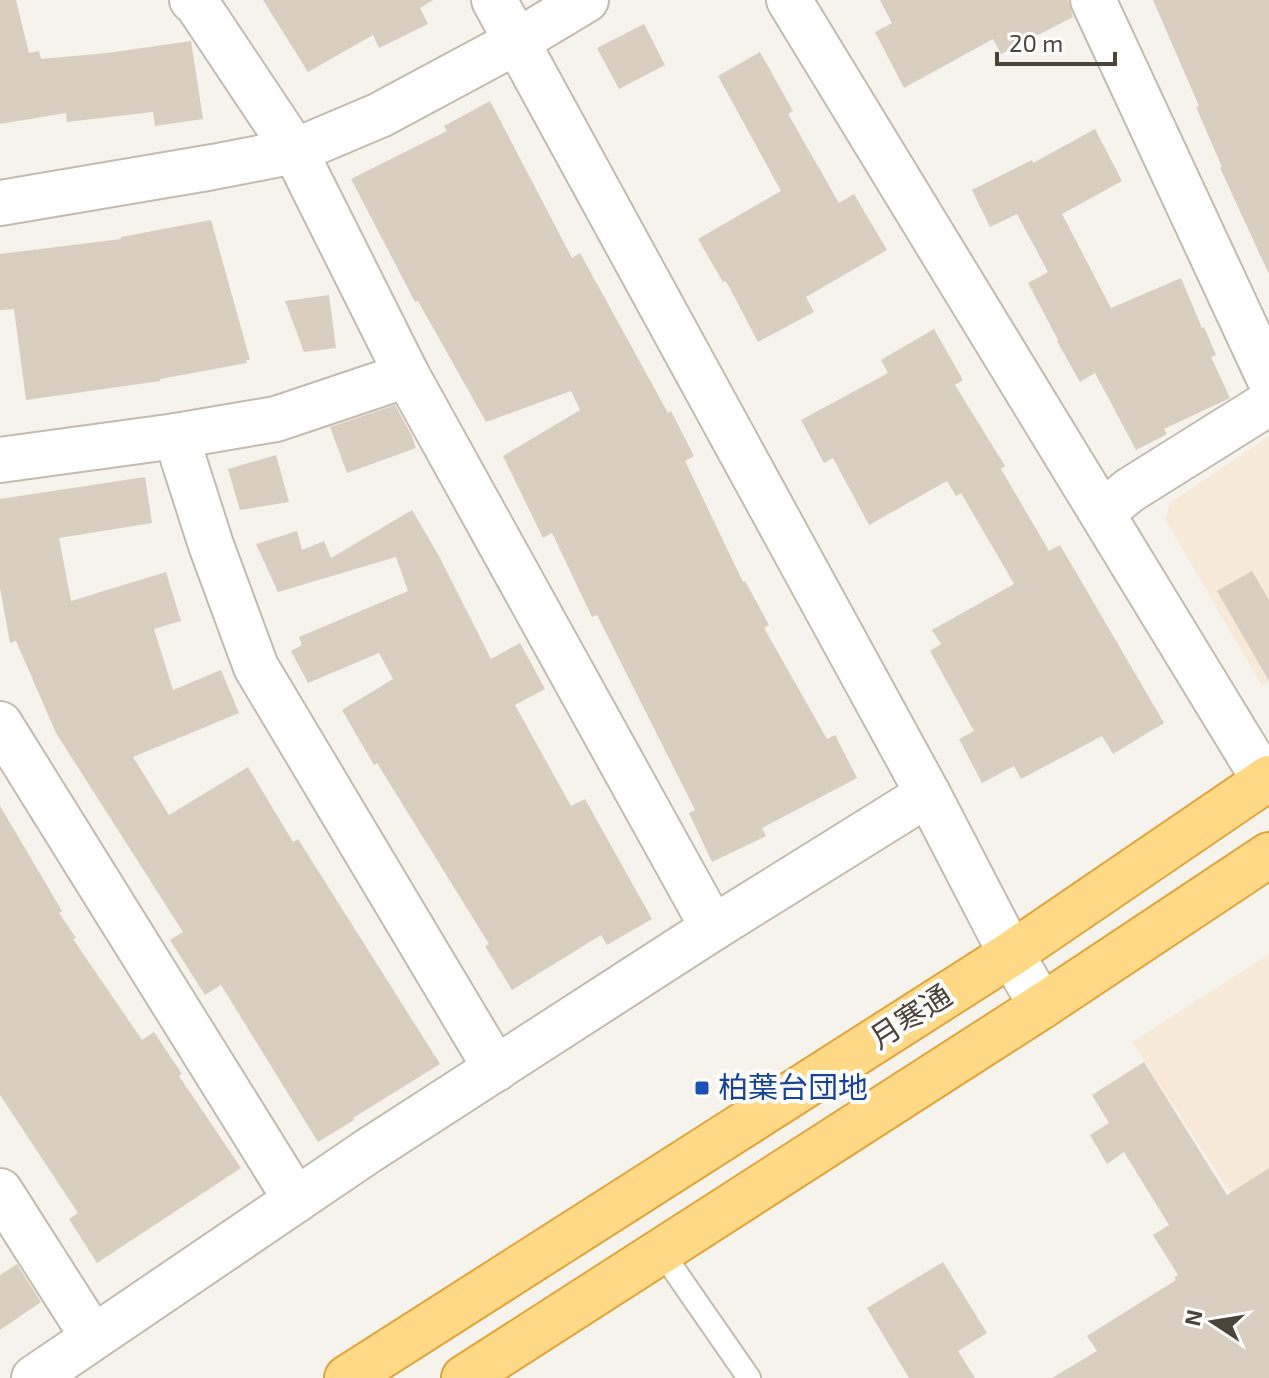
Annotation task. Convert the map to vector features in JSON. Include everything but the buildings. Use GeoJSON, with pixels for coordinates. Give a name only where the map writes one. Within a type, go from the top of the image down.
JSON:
{"type":"FeatureCollection","features":[{"type":"Feature","properties":{"kind":"highway","name":"月寒通"},"geometry":{"type":"LineString","coordinates":[[347,1378],[1011,954],[1267,780]]}},
{"type":"Feature","properties":{"kind":"highway","name":"月寒通"},"geometry":{"type":"LineString","coordinates":[[464,1378],[1042,1006],[1269,855]]}},
{"type":"Feature","properties":{"kind":"street"},"geometry":{"type":"LineString","coordinates":[[192,0],[295,151],[407,375],[713,928]]}},
{"type":"Feature","properties":{"kind":"street"},"geometry":{"type":"LineString","coordinates":[[494,0],[1042,1006]]}},
{"type":"Feature","properties":{"kind":"street"},"geometry":{"type":"LineString","coordinates":[[0,203],[295,151],[380,115],[516,42],[586,0]]}},
{"type":"Feature","properties":{"kind":"street"},"geometry":{"type":"LineString","coordinates":[[789,0],[1267,780]]}},
{"type":"Feature","properties":{"kind":"street"},"geometry":{"type":"LineString","coordinates":[[1093,0],[1269,378]]}},
{"type":"Feature","properties":{"kind":"street"},"geometry":{"type":"LineString","coordinates":[[0,460],[276,419],[407,375]]}},
{"type":"Feature","properties":{"kind":"street"},"geometry":{"type":"LineString","coordinates":[[1103,512],[1130,490],[1269,403]]}},
{"type":"Feature","properties":{"kind":"street"},"geometry":{"type":"LineString","coordinates":[[176,436],[211,545],[256,667],[496,1069]]}},
{"type":"Feature","properties":{"kind":"street"},"geometry":{"type":"LineString","coordinates":[[0,724],[296,1200]]}},
{"type":"Feature","properties":{"kind":"street"},"geometry":{"type":"LineString","coordinates":[[34,1378],[368,1151],[713,928],[928,794]]}},
{"type":"Feature","properties":{"kind":"street"},"geometry":{"type":"LineString","coordinates":[[0,1191],[93,1337]]}},
{"type":"Feature","properties":{"kind":"lane"},"geometry":{"type":"LineString","coordinates":[[661,1251],[749,1378]]}},
{"type":"Feature","properties":{"kind":"shaded area"},"geometry":{"type":"Polygon","coordinates":[[[1269,436],[1269,682],[1262,686],[1165,519],[1170,503],[1269,436]]]}},
{"type":"Feature","properties":{"kind":"shaded area"},"geometry":{"type":"Polygon","coordinates":[[[1269,954],[1269,1252],[1132,1042],[1269,954]]]}},
{"type":"Feature","properties":{"kind":"place","name":"柏葉台団地"},"geometry":{"type":"Point","coordinates":[702,1088]}}]}
